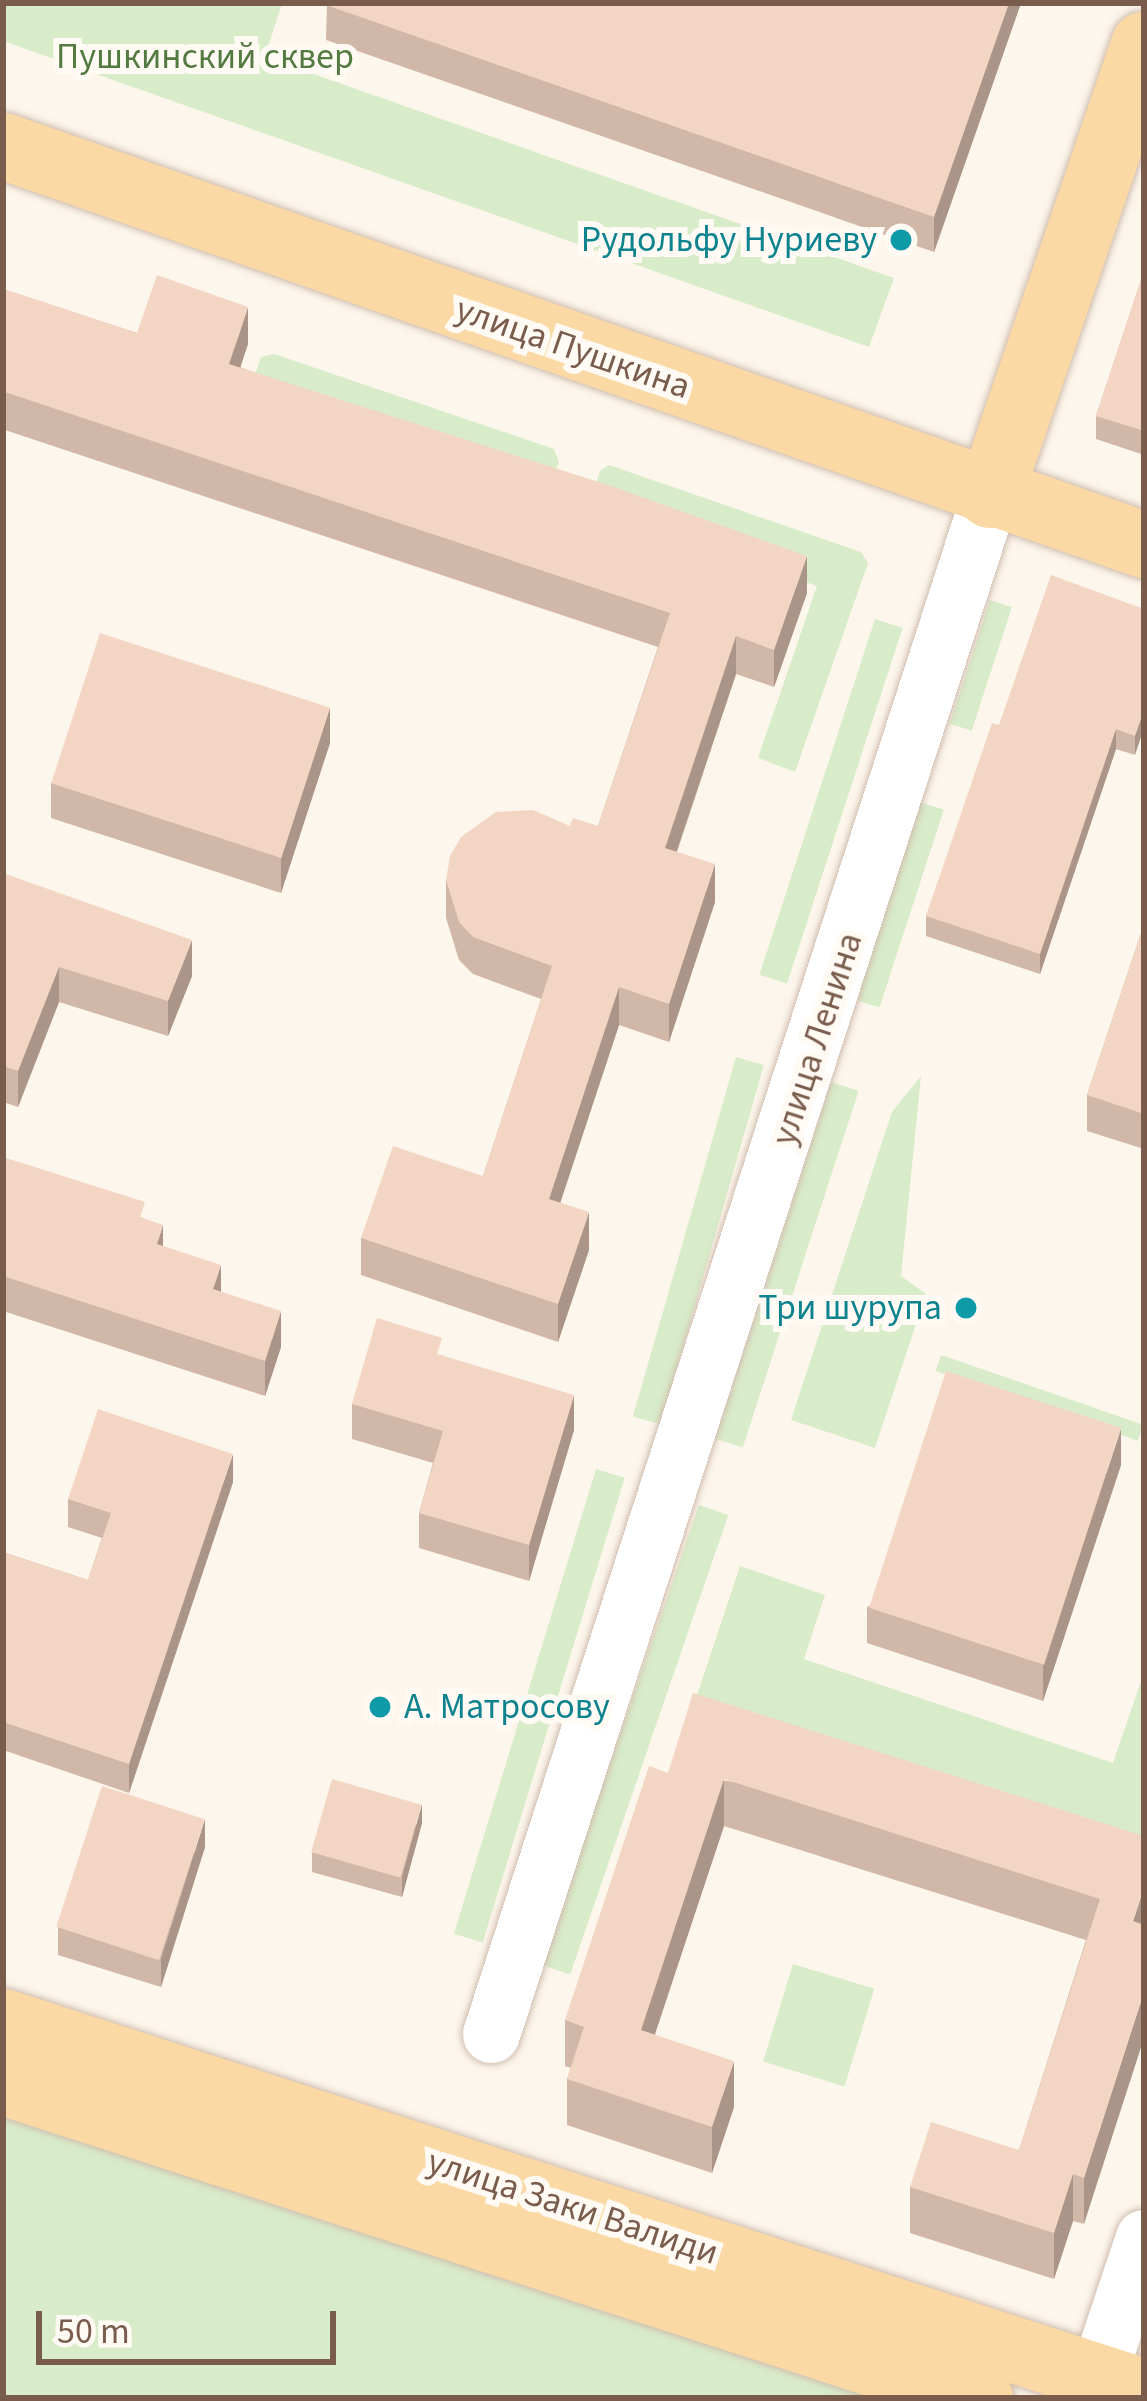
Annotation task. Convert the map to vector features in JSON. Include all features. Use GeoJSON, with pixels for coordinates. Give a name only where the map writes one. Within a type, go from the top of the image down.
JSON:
{"type":"FeatureCollection","features":[{"type":"Feature","properties":{"kind":"main road","name":"улица Ленина"},"geometry":{"type":"LineString","coordinates":[[990,495],[1144,45]]}},
{"type":"Feature","properties":{"kind":"main road","name":"улица Пушкина"},"geometry":{"type":"LineString","coordinates":[[3,146],[990,495],[1144,545]]}},
{"type":"Feature","properties":{"kind":"main road","name":"улица Заки Валиди"},"geometry":{"type":"LineString","coordinates":[[3,2022],[1110,2389]]}},
{"type":"Feature","properties":{"kind":"main road","name":"улица Заки Валиди"},"geometry":{"type":"LineString","coordinates":[[3,2082],[980,2398]]}},
{"type":"Feature","properties":{"kind":"street","name":"улица Ленина"},"geometry":{"type":"LineString","coordinates":[[491,2034],[990,495]]}},
{"type":"Feature","properties":{"kind":"street"},"geometry":{"type":"LineString","coordinates":[[1110,2389],[1144,2238]]}},
{"type":"Feature","properties":{"kind":"green space","name":"Пушкинский сквер"},"geometry":{"type":"Polygon","coordinates":[[[3,3],[282,3],[265,57],[894,278],[869,347],[3,41],[3,3]]]}},
{"type":"Feature","properties":{"kind":"green space"},"geometry":{"type":"Polygon","coordinates":[[[274,354],[554,449],[559,462],[547,494],[249,393],[261,357],[274,354]]]}},
{"type":"Feature","properties":{"kind":"green space"},"geometry":{"type":"Polygon","coordinates":[[[609,465],[861,552],[868,563],[795,772],[758,758],[817,586],[588,506],[600,471],[609,465]]]}},
{"type":"Feature","properties":{"kind":"green space"},"geometry":{"type":"Polygon","coordinates":[[[990,600],[1012,607],[972,731],[950,724],[990,600]]]}},
{"type":"Feature","properties":{"kind":"green space"},"geometry":{"type":"Polygon","coordinates":[[[875,619],[903,628],[787,984],[759,975],[875,619]]]}},
{"type":"Feature","properties":{"kind":"green space"},"geometry":{"type":"Polygon","coordinates":[[[920,802],[944,810],[880,1008],[856,1000],[920,802]]]}},
{"type":"Feature","properties":{"kind":"green space"},"geometry":{"type":"Polygon","coordinates":[[[736,1057],[764,1065],[661,1425],[633,1417],[736,1057]]]}},
{"type":"Feature","properties":{"kind":"green space"},"geometry":{"type":"Polygon","coordinates":[[[921,1076],[901,1276],[926,1294],[875,1448],[791,1420],[892,1112],[921,1076]]]}},
{"type":"Feature","properties":{"kind":"green space"},"geometry":{"type":"Polygon","coordinates":[[[831,1082],[859,1091],[743,1448],[715,1439],[831,1082]]]}},
{"type":"Feature","properties":{"kind":"green space"},"geometry":{"type":"Polygon","coordinates":[[[941,1355],[1143,1425],[1138,1441],[935,1371],[941,1355]]]}},
{"type":"Feature","properties":{"kind":"green space"},"geometry":{"type":"Polygon","coordinates":[[[596,1469],[625,1478],[483,1943],[454,1934],[596,1469]]]}},
{"type":"Feature","properties":{"kind":"green space"},"geometry":{"type":"Polygon","coordinates":[[[699,1505],[728,1515],[570,1975],[541,1965],[699,1505]]]}},
{"type":"Feature","properties":{"kind":"green space"},"geometry":{"type":"Polygon","coordinates":[[[740,1566],[825,1595],[804,1659],[1113,1763],[1144,1672],[1144,1852],[695,1701],[740,1566]]]}},
{"type":"Feature","properties":{"kind":"green space"},"geometry":{"type":"Polygon","coordinates":[[[793,1964],[874,1989],[844,2086],[763,2062],[793,1964]]]}},
{"type":"Feature","properties":{"kind":"green space"},"geometry":{"type":"Polygon","coordinates":[[[3,2100],[876,2398],[3,2398],[3,2100]]]}},
{"type":"Feature","properties":{"kind":"building"},"geometry":{"type":"Polygon","coordinates":[[[327,3],[1009,3],[934,217],[327,3]]]}},
{"type":"Feature","properties":{"kind":"building"},"geometry":{"type":"Polygon","coordinates":[[[1144,271],[1144,431],[1096,416],[1144,271]]]}},
{"type":"Feature","properties":{"kind":"building"},"geometry":{"type":"Polygon","coordinates":[[[157,275],[248,307],[229,364],[608,485],[807,556],[774,650],[736,636],[665,848],[715,864],[669,1004],[619,987],[549,1199],[589,1212],[558,1304],[361,1238],[393,1146],[483,1176],[552,966],[473,937],[459,922],[446,880],[450,856],[461,837],[496,812],[533,810],[570,826],[573,818],[598,826],[670,613],[5,392],[3,400],[3,289],[137,333],[157,275]]]}},
{"type":"Feature","properties":{"kind":"building"},"geometry":{"type":"Polygon","coordinates":[[[1051,575],[1144,609],[1144,709],[1135,736],[1116,729],[1040,954],[926,916],[992,723],[999,725],[1051,575]]]}},
{"type":"Feature","properties":{"kind":"building"},"geometry":{"type":"Polygon","coordinates":[[[100,633],[330,708],[281,858],[51,783],[100,633]]]}},
{"type":"Feature","properties":{"kind":"building"},"geometry":{"type":"Polygon","coordinates":[[[3,873],[192,940],[168,1001],[59,967],[18,1071],[3,1066],[3,873]]]}},
{"type":"Feature","properties":{"kind":"building"},"geometry":{"type":"Polygon","coordinates":[[[1144,924],[1144,1114],[1087,1095],[1144,924]]]}},
{"type":"Feature","properties":{"kind":"building"},"geometry":{"type":"Polygon","coordinates":[[[3,1157],[145,1202],[140,1217],[163,1225],[157,1244],[221,1265],[213,1289],[281,1311],[265,1361],[3,1276],[3,1157]]]}},
{"type":"Feature","properties":{"kind":"building"},"geometry":{"type":"Polygon","coordinates":[[[377,1318],[442,1338],[437,1354],[574,1395],[529,1545],[419,1513],[443,1431],[352,1404],[377,1318]]]}},
{"type":"Feature","properties":{"kind":"building"},"geometry":{"type":"Polygon","coordinates":[[[946,1371],[1121,1428],[1044,1665],[869,1608],[946,1371]]]}},
{"type":"Feature","properties":{"kind":"building"},"geometry":{"type":"Polygon","coordinates":[[[98,1409],[233,1454],[129,1764],[3,1722],[3,1552],[88,1580],[111,1513],[68,1499],[98,1409]]]}},
{"type":"Feature","properties":{"kind":"building"},"geometry":{"type":"Polygon","coordinates":[[[693,1693],[1144,1836],[1144,1888],[1133,1921],[1144,1925],[1144,1992],[1084,2178],[1073,2174],[1054,2233],[910,2187],[931,2122],[1019,2150],[1100,1899],[724,1779],[641,2030],[734,2061],[712,2127],[567,2079],[584,2027],[565,2020],[649,1766],[668,1773],[693,1693]]]}},
{"type":"Feature","properties":{"kind":"building"},"geometry":{"type":"Polygon","coordinates":[[[332,1779],[421,1805],[400,1878],[311,1852],[332,1779]]]}},
{"type":"Feature","properties":{"kind":"building"},"geometry":{"type":"Polygon","coordinates":[[[102,1786],[205,1819],[159,1960],[56,1927],[102,1786]]]}},
{"type":"Feature","properties":{"kind":"place","name":"Рудольфу Нуриеву"},"geometry":{"type":"Point","coordinates":[901,240]}},
{"type":"Feature","properties":{"kind":"place","name":"Три шурупа"},"geometry":{"type":"Point","coordinates":[966,1308]}},
{"type":"Feature","properties":{"kind":"place","name":"А. Матросову"},"geometry":{"type":"Point","coordinates":[380,1707]}}]}
